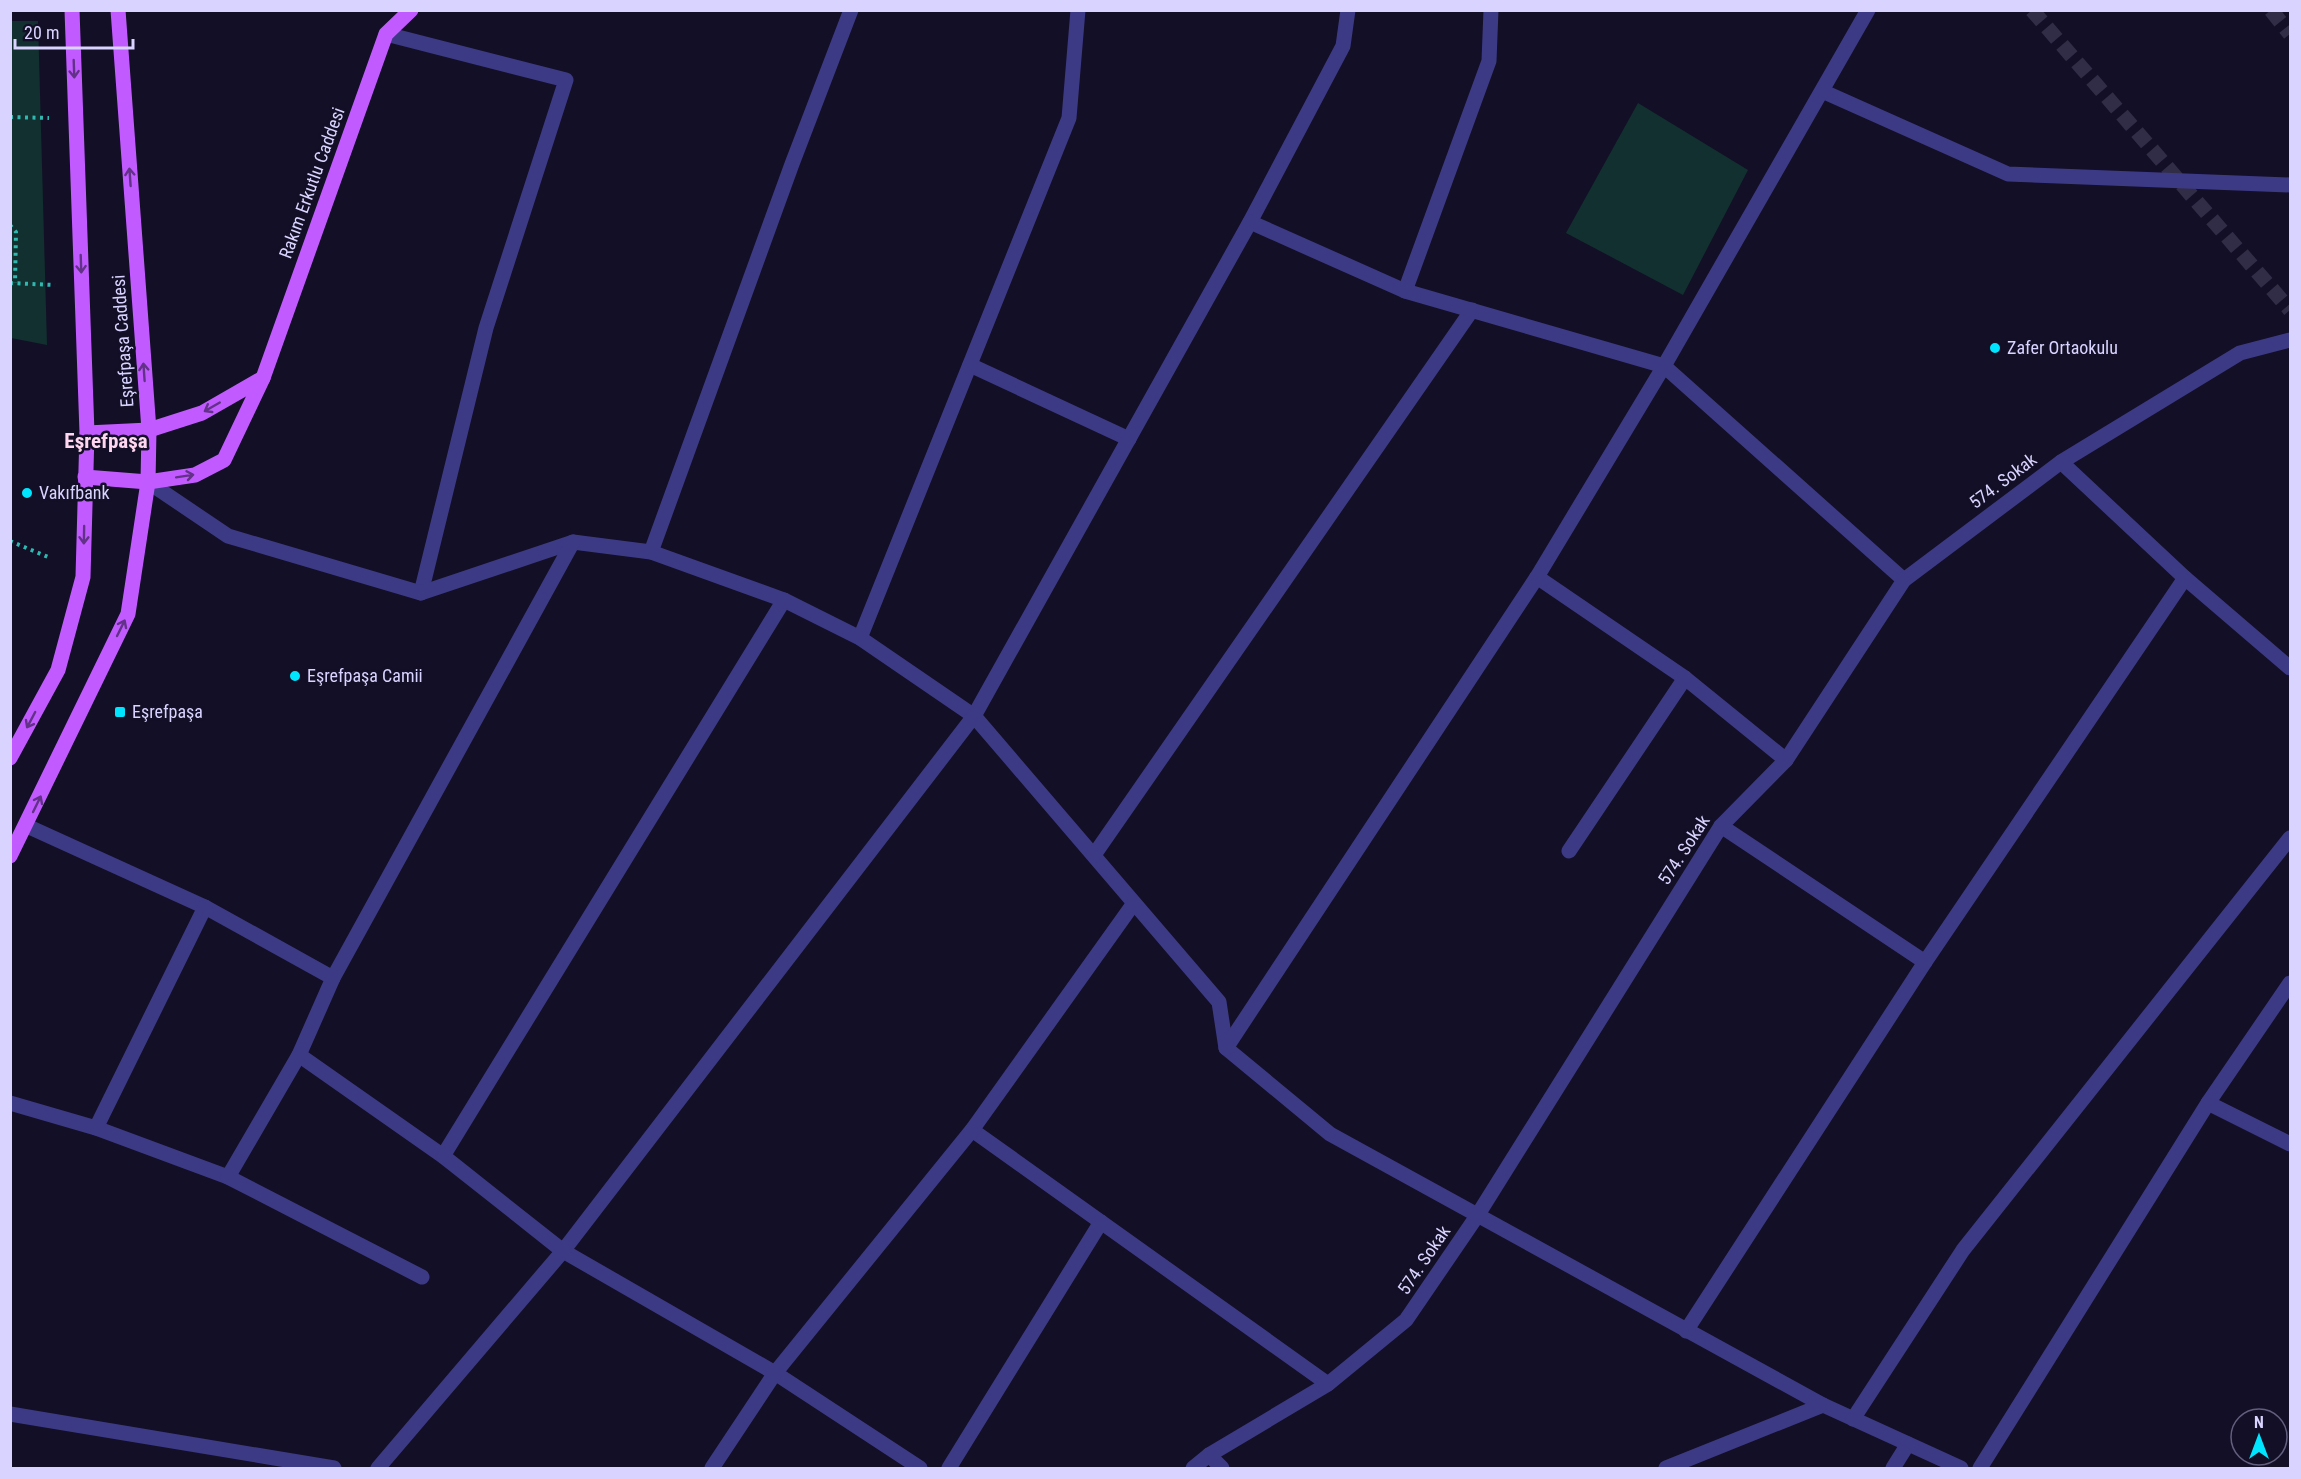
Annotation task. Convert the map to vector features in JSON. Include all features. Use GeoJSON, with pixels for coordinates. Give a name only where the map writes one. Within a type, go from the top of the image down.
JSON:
{"type":"FeatureCollection","features":[{"type":"Feature","properties":{"kind":"main road","name":"Eşrefpaşa Caddesi"},"geometry":{"type":"LineString","coordinates":[[10,758],[58,670],[83,577],[87,433],[72,10]]}},
{"type":"Feature","properties":{"kind":"main road","name":"Eşrefpaşa Caddesi"},"geometry":{"type":"LineString","coordinates":[[10,856],[27,826],[128,614],[148,482],[148,430],[118,10]]}},
{"type":"Feature","properties":{"kind":"main road","name":"Rakım Erkutlu Caddesi"},"geometry":{"type":"LineString","coordinates":[[85,477],[148,482],[195,475],[224,460],[263,378],[386,34],[411,10]]}},
{"type":"Feature","properties":{"kind":"main road"},"geometry":{"type":"LineString","coordinates":[[87,433],[148,430],[202,413],[263,378]]}},
{"type":"Feature","properties":{"kind":"street"},"geometry":{"type":"LineString","coordinates":[[651,552],[850,10]]}},
{"type":"Feature","properties":{"kind":"street"},"geometry":{"type":"LineString","coordinates":[[860,638],[1069,118],[1078,10]]}},
{"type":"Feature","properties":{"kind":"street"},"geometry":{"type":"LineString","coordinates":[[378,1468],[563,1251],[974,716],[1250,222],[1342,46],[1348,10]]}},
{"type":"Feature","properties":{"kind":"street"},"geometry":{"type":"LineString","coordinates":[[1405,291],[1489,61],[1491,10]]}},
{"type":"Feature","properties":{"kind":"street"},"geometry":{"type":"LineString","coordinates":[[1226,1048],[1537,577],[1664,366],[1868,10]]}},
{"type":"Feature","properties":{"kind":"street"},"geometry":{"type":"LineString","coordinates":[[386,34],[566,80],[486,328],[421,593]]}},
{"type":"Feature","properties":{"kind":"street"},"geometry":{"type":"LineString","coordinates":[[1822,91],[2008,174],[2290,185]]}},
{"type":"Feature","properties":{"kind":"street"},"geometry":{"type":"LineString","coordinates":[[1250,222],[1405,291],[1664,366],[1904,580]]}},
{"type":"Feature","properties":{"kind":"street"},"geometry":{"type":"LineString","coordinates":[[1094,855],[1472,310]]}},
{"type":"Feature","properties":{"kind":"street","name":"574. Sokak"},"geometry":{"type":"LineString","coordinates":[[1193,1468],[1209,1455],[1328,1384],[1406,1320],[1477,1216],[1721,826],[1786,760],[1904,580],[2061,462],[2240,353],[2290,340]]}},
{"type":"Feature","properties":{"kind":"street"},"geometry":{"type":"LineString","coordinates":[[970,365],[1129,439]]}},
{"type":"Feature","properties":{"kind":"street"},"geometry":{"type":"LineString","coordinates":[[2061,462],[2185,578],[2290,668]]}},
{"type":"Feature","properties":{"kind":"street"},"geometry":{"type":"LineString","coordinates":[[148,482],[228,536],[421,593],[573,542],[651,552],[784,600],[860,638],[974,716],[1219,1002],[1226,1048],[1330,1134],[1823,1405],[1961,1468]]}},
{"type":"Feature","properties":{"kind":"street"},"geometry":{"type":"LineString","coordinates":[[228,1177],[299,1055],[333,978],[573,542]]}},
{"type":"Feature","properties":{"kind":"street"},"geometry":{"type":"LineString","coordinates":[[1537,577],[1685,678],[1786,760]]}},
{"type":"Feature","properties":{"kind":"street"},"geometry":{"type":"LineString","coordinates":[[1686,1330],[1924,962],[2185,578]]}},
{"type":"Feature","properties":{"kind":"street"},"geometry":{"type":"LineString","coordinates":[[443,1156],[784,600]]}},
{"type":"Feature","properties":{"kind":"street"},"geometry":{"type":"LineString","coordinates":[[1569,851],[1685,678]]}},
{"type":"Feature","properties":{"kind":"street"},"geometry":{"type":"LineString","coordinates":[[27,826],[205,907],[333,978]]}},
{"type":"Feature","properties":{"kind":"street"},"geometry":{"type":"LineString","coordinates":[[1721,826],[1924,962]]}},
{"type":"Feature","properties":{"kind":"street"},"geometry":{"type":"LineString","coordinates":[[1853,1419],[1963,1251],[2290,838]]}},
{"type":"Feature","properties":{"kind":"street"},"geometry":{"type":"LineString","coordinates":[[712,1468],[775,1372],[972,1130],[1134,903]]}},
{"type":"Feature","properties":{"kind":"street"},"geometry":{"type":"LineString","coordinates":[[96,1128],[205,907]]}},
{"type":"Feature","properties":{"kind":"street"},"geometry":{"type":"LineString","coordinates":[[1980,1468],[2208,1103],[2290,983]]}},
{"type":"Feature","properties":{"kind":"street"},"geometry":{"type":"LineString","coordinates":[[299,1055],[443,1156],[563,1251],[775,1372],[920,1468]]}},
{"type":"Feature","properties":{"kind":"street"},"geometry":{"type":"LineString","coordinates":[[10,1103],[96,1128],[228,1177],[422,1277]]}},
{"type":"Feature","properties":{"kind":"street"},"geometry":{"type":"LineString","coordinates":[[2208,1103],[2290,1144]]}},
{"type":"Feature","properties":{"kind":"street"},"geometry":{"type":"LineString","coordinates":[[972,1130],[1328,1384]]}},
{"type":"Feature","properties":{"kind":"street"},"geometry":{"type":"LineString","coordinates":[[949,1468],[1101,1222]]}},
{"type":"Feature","properties":{"kind":"street"},"geometry":{"type":"LineString","coordinates":[[1666,1468],[1823,1405]]}},
{"type":"Feature","properties":{"kind":"street"},"geometry":{"type":"LineString","coordinates":[[10,1414],[334,1468]]}},
{"type":"Feature","properties":{"kind":"street"},"geometry":{"type":"LineString","coordinates":[[1893,1468],[1908,1444]]}},
{"type":"Feature","properties":{"kind":"street"},"geometry":{"type":"LineString","coordinates":[[1209,1455],[1221,1468]]}},
{"type":"Feature","properties":{"kind":"path"},"geometry":{"type":"LineString","coordinates":[[10,117],[57,118]]}},
{"type":"Feature","properties":{"kind":"path"},"geometry":{"type":"LineString","coordinates":[[10,225],[16,232],[13,283],[63,286]]}},
{"type":"Feature","properties":{"kind":"path"},"geometry":{"type":"LineString","coordinates":[[10,541],[48,557]]}},
{"type":"Feature","properties":{"kind":"green space"},"geometry":{"type":"Polygon","coordinates":[[[10,21],[38,21],[47,345],[11,338],[10,21]]]}},
{"type":"Feature","properties":{"kind":"green space"},"geometry":{"type":"Polygon","coordinates":[[[1638,103],[1748,170],[1683,295],[1566,233],[1638,103]]]}},
{"type":"Feature","properties":{"kind":"tunnel"},"geometry":{"type":"LineString","coordinates":[[2032,10],[2290,310]]}},
{"type":"Feature","properties":{"kind":"tunnel"},"geometry":{"type":"LineString","coordinates":[[2271,10],[2290,34]]}},
{"type":"Feature","properties":{"kind":"place","name":"Zafer Ortaokulu"},"geometry":{"type":"Point","coordinates":[1995,348]}},
{"type":"Feature","properties":{"kind":"place","name":"Vakıfbank"},"geometry":{"type":"Point","coordinates":[27,493]}},
{"type":"Feature","properties":{"kind":"place","name":"Eşrefpaşa Camii"},"geometry":{"type":"Point","coordinates":[295,676]}},
{"type":"Feature","properties":{"kind":"place","name":"Eşrefpaşa"},"geometry":{"type":"Point","coordinates":[120,712]}},
{"type":"Feature","properties":{"kind":"district","name":"Eşrefpaşa"},"geometry":{"type":"Point","coordinates":[106,441]}}]}
